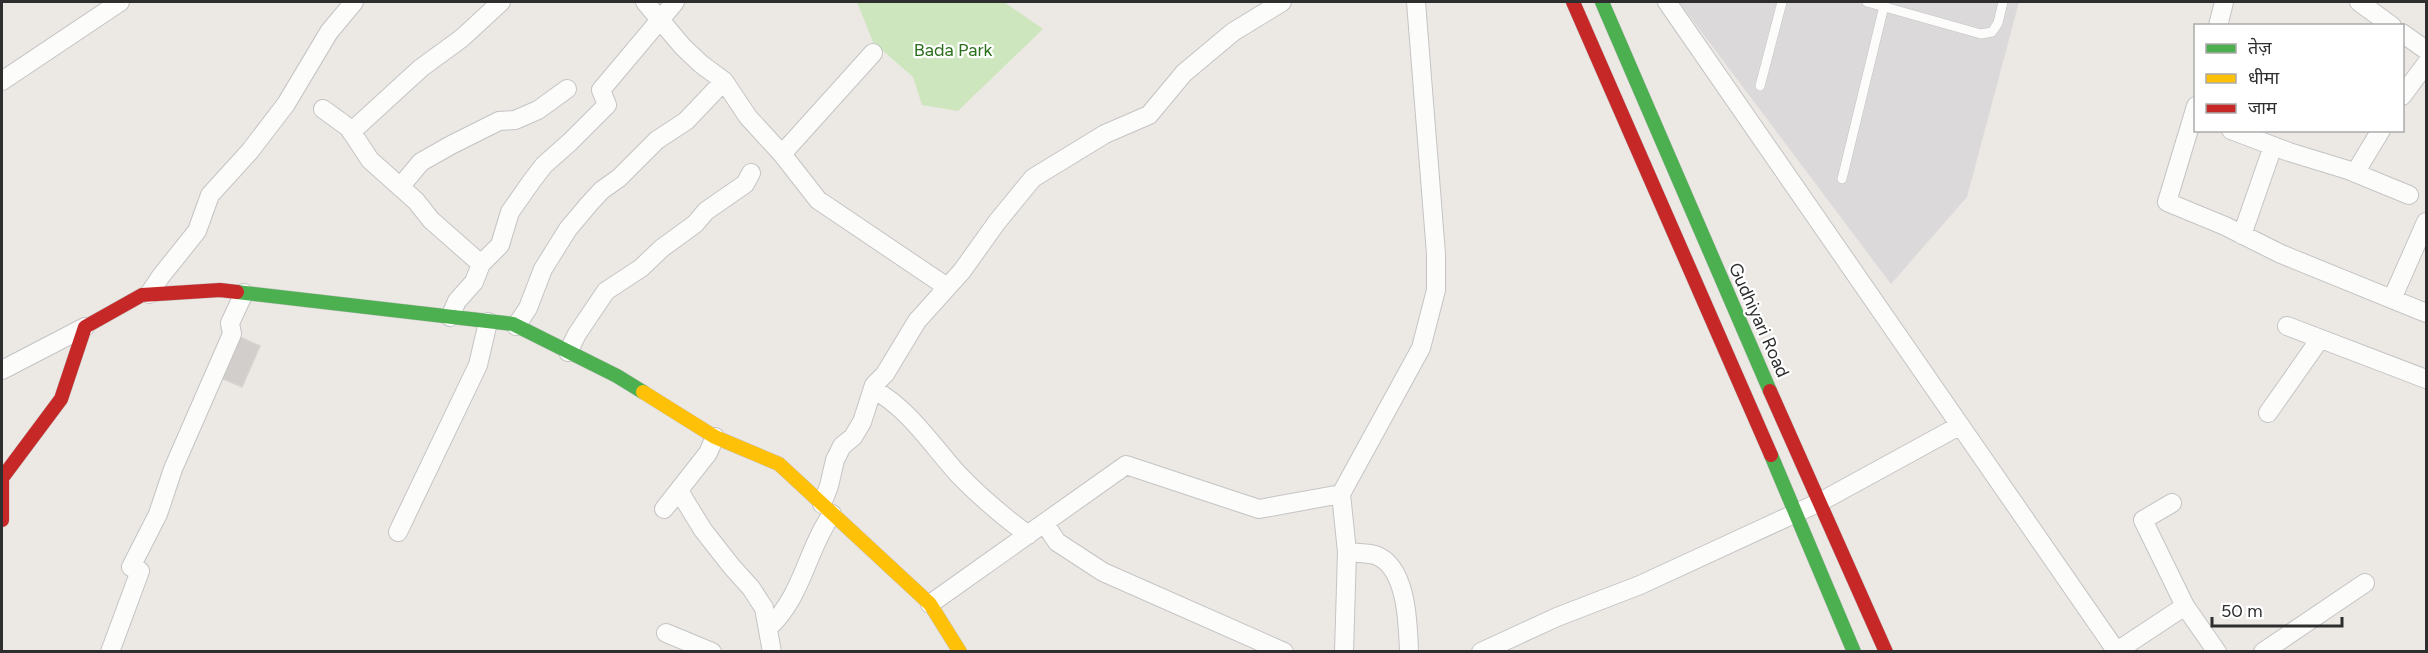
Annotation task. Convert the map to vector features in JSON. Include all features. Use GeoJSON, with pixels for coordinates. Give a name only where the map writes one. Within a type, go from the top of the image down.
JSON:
{"type":"FeatureCollection","features":[{"type":"Feature","properties":{"kind":"street"},"geometry":{"type":"LineString","coordinates":[[2,81],[120,2]]}},
{"type":"Feature","properties":{"kind":"street"},"geometry":{"type":"LineString","coordinates":[[149,294],[198,231],[210,195],[250,152],[286,105],[329,32],[354,2]]}},
{"type":"Feature","properties":{"kind":"street"},"geometry":{"type":"LineString","coordinates":[[351,132],[420,68],[462,38],[501,2]]}},
{"type":"Feature","properties":{"kind":"street"},"geometry":{"type":"LineString","coordinates":[[645,2],[661,18],[683,47],[724,81],[748,117],[782,154],[818,200],[947,287]]}},
{"type":"Feature","properties":{"kind":"street"},"geometry":{"type":"LineString","coordinates":[[450,317],[457,301],[474,282],[481,264],[500,245],[510,212],[531,182],[544,165],[607,105],[601,90],[675,2]]}},
{"type":"Feature","properties":{"kind":"street"},"geometry":{"type":"LineString","coordinates":[[768,628],[778,620],[805,570],[827,509],[835,460],[842,446],[853,437],[862,422],[873,389],[885,374],[917,321],[962,271],[997,222],[1033,178],[1105,134],[1149,115],[1184,73],[1233,32],[1282,2]]}},
{"type":"Feature","properties":{"kind":"street"},"geometry":{"type":"LineString","coordinates":[[1344,651],[1347,552],[1341,494],[1421,348],[1436,290],[1437,254],[1416,2]]}},
{"type":"Feature","properties":{"kind":"street"},"geometry":{"type":"LineString","coordinates":[[1574,2],[1600,67],[1741,382],[1854,651]]}},
{"type":"Feature","properties":{"kind":"street","name":"Gudhiyari Road"},"geometry":{"type":"LineString","coordinates":[[1602,2],[1886,651]]}},
{"type":"Feature","properties":{"kind":"street"},"geometry":{"type":"LineString","coordinates":[[1667,2],[2117,651],[2185,606]]}},
{"type":"Feature","properties":{"kind":"street"},"geometry":{"type":"LineString","coordinates":[[2218,24],[2224,2]]}},
{"type":"Feature","properties":{"kind":"street"},"geometry":{"type":"LineString","coordinates":[[2371,5],[2390,24]]}},
{"type":"Feature","properties":{"kind":"street"},"geometry":{"type":"LineString","coordinates":[[2404,34],[2427,50]]}},
{"type":"Feature","properties":{"kind":"street"},"geometry":{"type":"LineString","coordinates":[[782,154],[873,53]]}},
{"type":"Feature","properties":{"kind":"street"},"geometry":{"type":"LineString","coordinates":[[2404,95],[2427,64]]}},
{"type":"Feature","properties":{"kind":"street"},"geometry":{"type":"LineString","coordinates":[[516,326],[528,308],[543,269],[568,230],[589,204],[657,140],[686,121],[724,81]]}},
{"type":"Feature","properties":{"kind":"street"},"geometry":{"type":"LineString","coordinates":[[400,187],[421,162],[499,121],[515,120],[538,110],[567,89]]}},
{"type":"Feature","properties":{"kind":"street"},"geometry":{"type":"LineString","coordinates":[[323,109],[349,128],[370,160],[416,201],[431,220],[481,264]]}},
{"type":"Feature","properties":{"kind":"street"},"geometry":{"type":"LineString","coordinates":[[2194,115],[2167,202],[2281,254],[2427,313]]}},
{"type":"Feature","properties":{"kind":"street"},"geometry":{"type":"LineString","coordinates":[[2236,132],[2355,173],[2409,195]]}},
{"type":"Feature","properties":{"kind":"street"},"geometry":{"type":"LineString","coordinates":[[2355,173],[2380,132]]}},
{"type":"Feature","properties":{"kind":"street"},"geometry":{"type":"LineString","coordinates":[[2242,235],[2273,146]]}},
{"type":"Feature","properties":{"kind":"street"},"geometry":{"type":"LineString","coordinates":[[568,352],[577,334],[606,291],[641,268],[662,248],[695,224],[706,211],[745,184],[751,173]]}},
{"type":"Feature","properties":{"kind":"street"},"geometry":{"type":"LineString","coordinates":[[2392,299],[2427,222]]}},
{"type":"Feature","properties":{"kind":"street"},"geometry":{"type":"LineString","coordinates":[[2,370],[142,295],[149,294],[220,290],[516,326],[616,376],[715,437],[779,464],[930,604],[960,651]]}},
{"type":"Feature","properties":{"kind":"street"},"geometry":{"type":"LineString","coordinates":[[110,651],[140,571],[131,567],[158,514],[172,469],[232,334],[231,324],[244,293]]}},
{"type":"Feature","properties":{"kind":"street"},"geometry":{"type":"LineString","coordinates":[[398,532],[477,365],[488,322]]}},
{"type":"Feature","properties":{"kind":"street"},"geometry":{"type":"LineString","coordinates":[[2287,326],[2427,379]]}},
{"type":"Feature","properties":{"kind":"street"},"geometry":{"type":"LineString","coordinates":[[2,520],[2,478],[61,399],[85,327]]}},
{"type":"Feature","properties":{"kind":"street"},"geometry":{"type":"LineString","coordinates":[[2268,413],[2320,339]]}},
{"type":"Feature","properties":{"kind":"street"},"geometry":{"type":"LineString","coordinates":[[873,389],[918,425],[959,475],[1028,535]]}},
{"type":"Feature","properties":{"kind":"street"},"geometry":{"type":"LineString","coordinates":[[1486,651],[1557,617],[1640,585],[1820,502],[1959,426]]}},
{"type":"Feature","properties":{"kind":"street"},"geometry":{"type":"LineString","coordinates":[[664,509],[708,453],[715,437]]}},
{"type":"Feature","properties":{"kind":"street"},"geometry":{"type":"LineString","coordinates":[[930,604],[1126,465],[1259,508],[1341,494]]}},
{"type":"Feature","properties":{"kind":"street"},"geometry":{"type":"LineString","coordinates":[[679,491],[703,530],[751,588],[764,608],[772,651]]}},
{"type":"Feature","properties":{"kind":"street"},"geometry":{"type":"LineString","coordinates":[[2172,503],[2143,520],[2185,606],[2217,651]]}},
{"type":"Feature","properties":{"kind":"street"},"geometry":{"type":"LineString","coordinates":[[1044,524],[1057,542],[1103,572],[1284,651]]}},
{"type":"Feature","properties":{"kind":"street"},"geometry":{"type":"LineString","coordinates":[[1347,552],[1374,555],[1385,561],[1397,575],[1404,598],[1408,651]]}},
{"type":"Feature","properties":{"kind":"street"},"geometry":{"type":"LineString","coordinates":[[2263,651],[2365,583]]}},
{"type":"Feature","properties":{"kind":"street"},"geometry":{"type":"LineString","coordinates":[[666,633],[712,651]]}},
{"type":"Feature","properties":{"kind":"lane"},"geometry":{"type":"LineString","coordinates":[[1760,86],[1782,2]]}},
{"type":"Feature","properties":{"kind":"lane"},"geometry":{"type":"LineString","coordinates":[[1867,2],[1885,4],[1981,34],[1992,32],[1998,22],[2003,2]]}},
{"type":"Feature","properties":{"kind":"lane"},"geometry":{"type":"LineString","coordinates":[[1842,179],[1885,4]]}},
{"type":"Feature","properties":{"kind":"shaded area"},"geometry":{"type":"Polygon","coordinates":[[[1679,2],[2019,2],[1967,197],[1891,284],[1679,2]]]}},
{"type":"Feature","properties":{"kind":"green space","name":"Bada Park"},"geometry":{"type":"Polygon","coordinates":[[[857,2],[1004,2],[1043,29],[958,111],[922,105],[913,77],[873,42],[857,2]]]}},
{"type":"Feature","properties":{"kind":"building"},"geometry":{"type":"Polygon","coordinates":[[[235,335],[260,346],[242,387],[217,376],[235,335]]]}},
{"type":"Feature","properties":{"kind":"traffic: fast"},"geometry":{"type":"LineString","coordinates":[[1602,2],[1770,391]]}},
{"type":"Feature","properties":{"kind":"traffic: fast"},"geometry":{"type":"LineString","coordinates":[[237,292],[513,324],[617,376],[643,392]]}},
{"type":"Feature","properties":{"kind":"traffic: fast"},"geometry":{"type":"LineString","coordinates":[[1771,455],[1854,652]]}},
{"type":"Feature","properties":{"kind":"traffic: slow"},"geometry":{"type":"LineString","coordinates":[[643,392],[715,437],[779,464],[930,604],[960,652]]}},
{"type":"Feature","properties":{"kind":"traffic: jam"},"geometry":{"type":"LineString","coordinates":[[1573,2],[1771,455]]}},
{"type":"Feature","properties":{"kind":"traffic: jam"},"geometry":{"type":"LineString","coordinates":[[2,520],[2,478],[61,399],[85,327],[142,295],[220,290],[237,292]]}},
{"type":"Feature","properties":{"kind":"traffic: jam"},"geometry":{"type":"LineString","coordinates":[[1770,391],[1886,652]]}}]}
